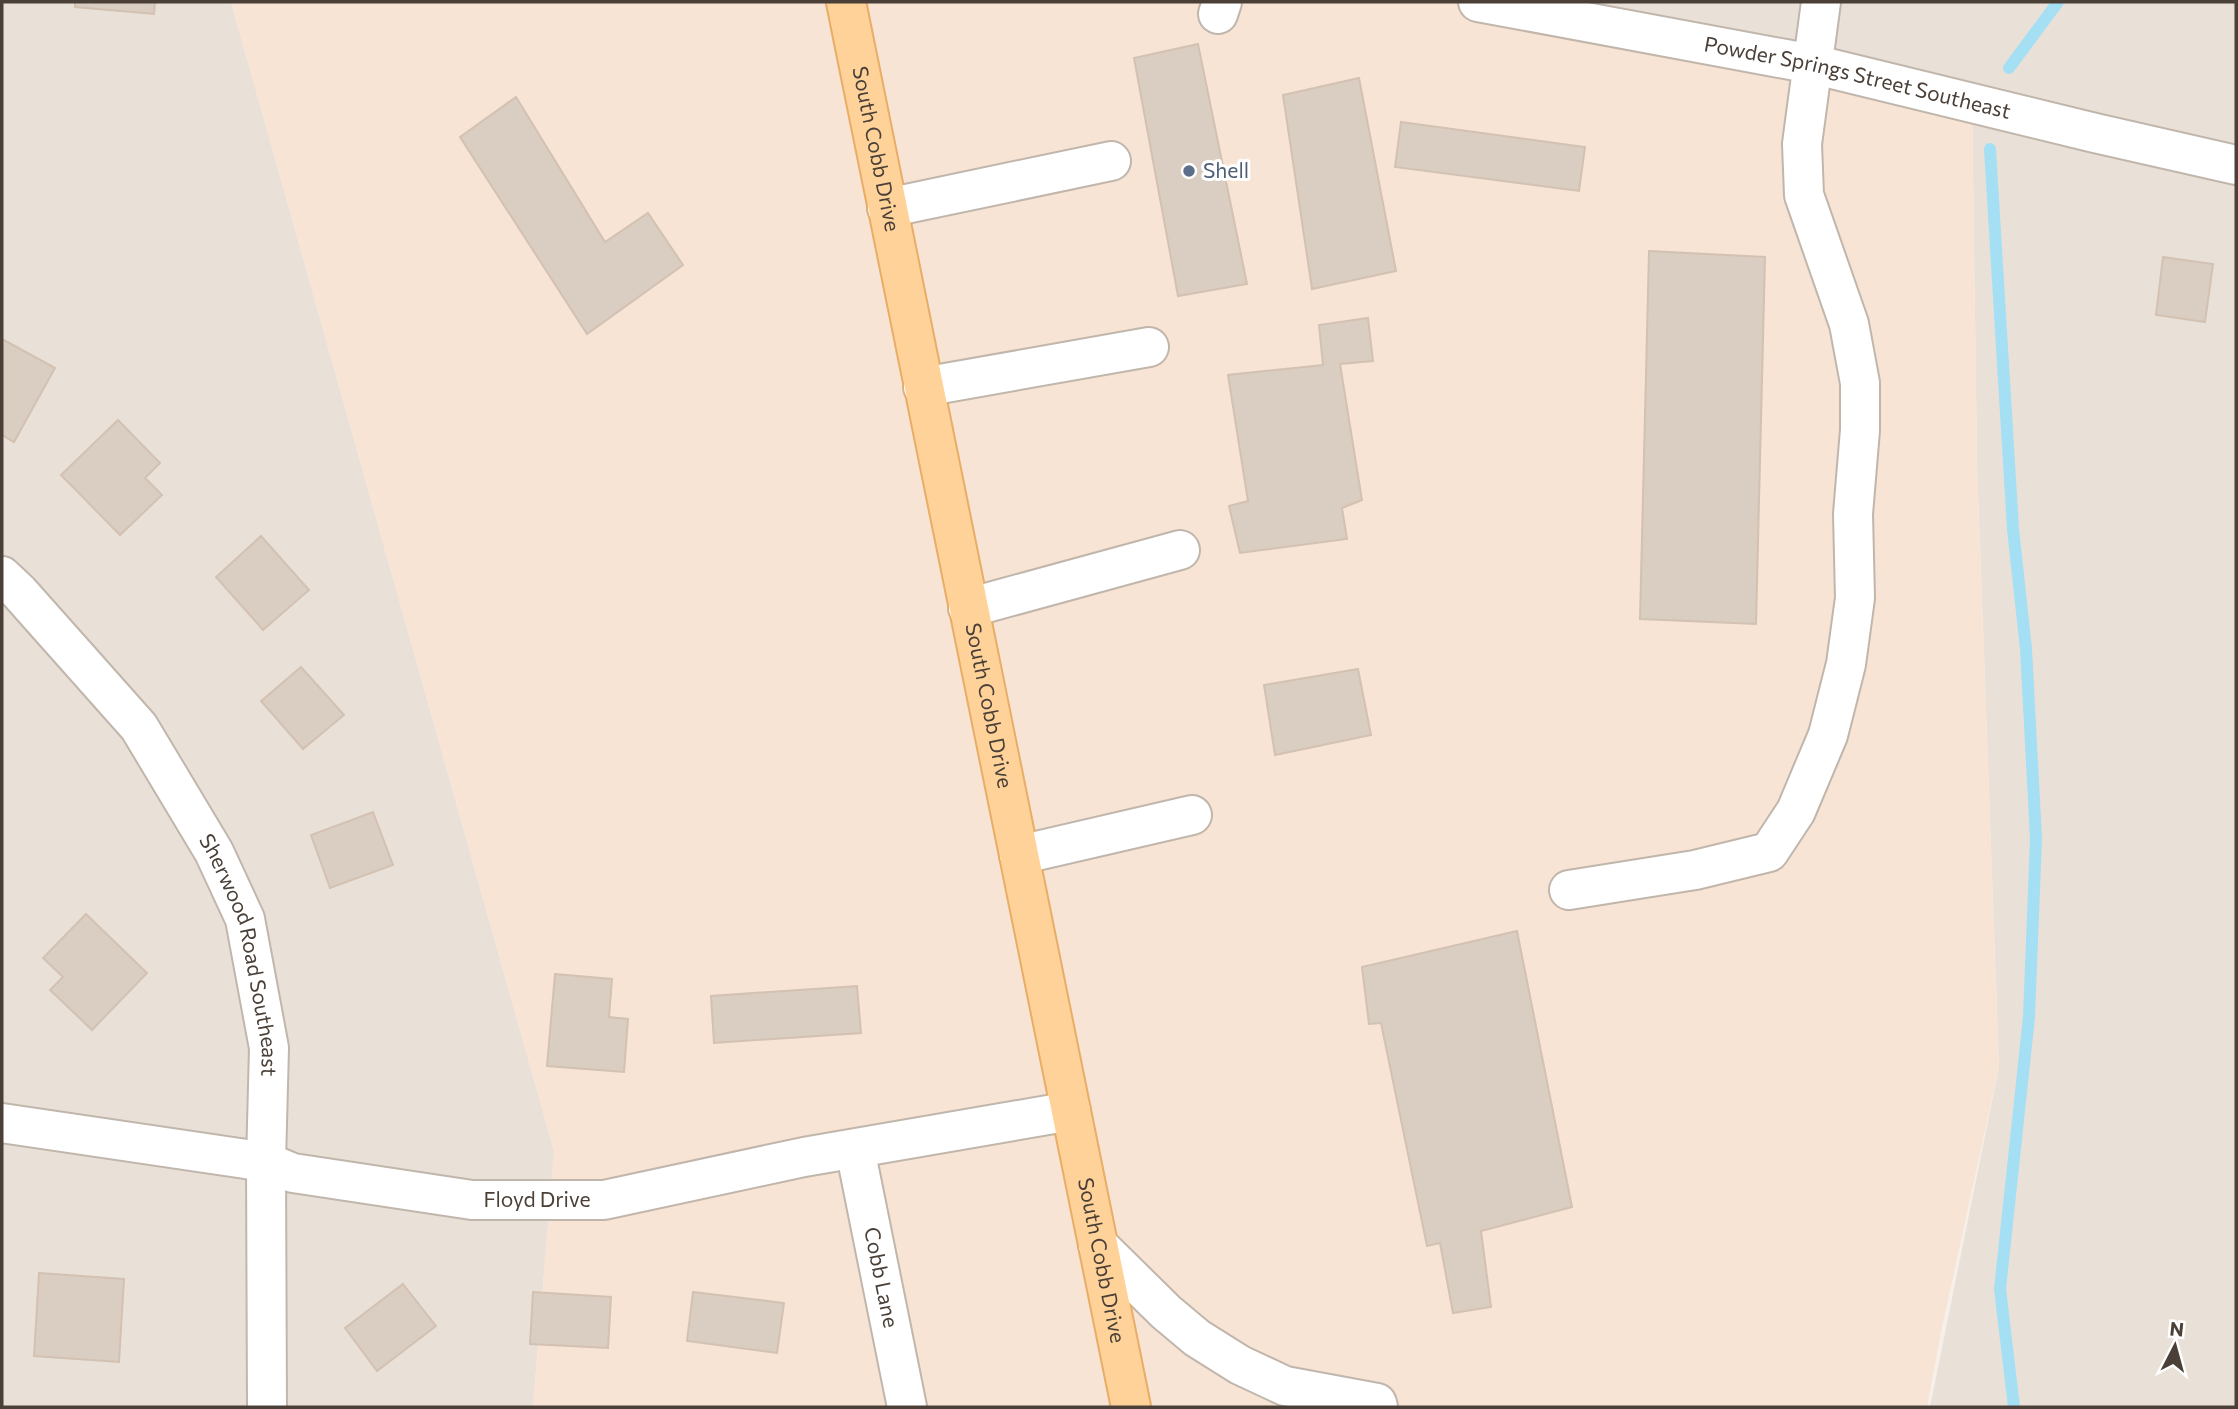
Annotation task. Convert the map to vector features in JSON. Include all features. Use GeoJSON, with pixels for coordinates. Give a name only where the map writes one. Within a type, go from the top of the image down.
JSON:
{"type":"FeatureCollection","features":[{"type":"Feature","properties":{"kind":"main road","name":"South Cobb Drive"},"geometry":{"type":"LineString","coordinates":[[846,2],[1130,1407]]}},
{"type":"Feature","properties":{"kind":"street","name":"Powder Springs Street Southeast"},"geometry":{"type":"LineString","coordinates":[[1478,2],[1531,6],[1812,64],[2095,133],[2236,164]]}},
{"type":"Feature","properties":{"kind":"street"},"geometry":{"type":"LineString","coordinates":[[1569,890],[1695,870],[1769,852],[1796,811],[1828,735],[1846,664],[1855,598],[1853,514],[1860,430],[1860,383],[1849,324],[1804,195],[1802,144],[1821,2]]}},
{"type":"Feature","properties":{"kind":"street"},"geometry":{"type":"LineString","coordinates":[[887,208],[1111,161]]}},
{"type":"Feature","properties":{"kind":"street"},"geometry":{"type":"LineString","coordinates":[[923,387],[1149,347]]}},
{"type":"Feature","properties":{"kind":"street"},"geometry":{"type":"LineString","coordinates":[[968,608],[1181,550]]}},
{"type":"Feature","properties":{"kind":"street","name":"Sherwood Road Southeast"},"geometry":{"type":"LineString","coordinates":[[2,576],[139,727],[214,852],[246,919],[269,1048],[266,1162],[267,1407]]}},
{"type":"Feature","properties":{"kind":"street"},"geometry":{"type":"LineString","coordinates":[[1019,855],[1192,815]]}},
{"type":"Feature","properties":{"kind":"street","name":"Floyd Drive"},"geometry":{"type":"LineString","coordinates":[[2,1123],[266,1162],[293,1173],[472,1200],[604,1200],[804,1157],[1071,1111]]}},
{"type":"Feature","properties":{"kind":"street","name":"Cobb Lane"},"geometry":{"type":"LineString","coordinates":[[855,1149],[907,1407]]}},
{"type":"Feature","properties":{"kind":"street"},"geometry":{"type":"LineString","coordinates":[[1098,1245],[1166,1312],[1198,1338],[1240,1365],[1285,1386],[1375,1404]]}},
{"type":"Feature","properties":{"kind":"shaded area"},"geometry":{"type":"Polygon","coordinates":[[[2,2],[231,2],[554,1151],[533,1407],[2,1407],[2,2]]]}},
{"type":"Feature","properties":{"kind":"shaded area"},"geometry":{"type":"Polygon","coordinates":[[[231,2],[1474,2],[1972,103],[1977,463],[1999,1067],[1927,1407],[533,1407],[554,1151],[231,2]]]}},
{"type":"Feature","properties":{"kind":"shaded area"},"geometry":{"type":"Polygon","coordinates":[[[1478,2],[2236,2],[2236,1407],[1930,1407],[1999,1067],[1977,463],[1972,103],[1478,2]]]}},
{"type":"Feature","properties":{"kind":"building"},"geometry":{"type":"Polygon","coordinates":[[[75,2],[155,2],[154,14],[75,7],[75,2]]]}},
{"type":"Feature","properties":{"kind":"building","name":"Shell"},"geometry":{"type":"Polygon","coordinates":[[[1198,44],[1247,284],[1178,296],[1134,58],[1198,44]]]}},
{"type":"Feature","properties":{"kind":"building"},"geometry":{"type":"Polygon","coordinates":[[[1359,78],[1396,271],[1312,289],[1283,95],[1359,78]]]}},
{"type":"Feature","properties":{"kind":"building"},"geometry":{"type":"Polygon","coordinates":[[[516,97],[605,242],[648,213],[683,265],[587,334],[460,137],[516,97]]]}},
{"type":"Feature","properties":{"kind":"building"},"geometry":{"type":"Polygon","coordinates":[[[1401,122],[1585,147],[1579,191],[1395,167],[1401,122]]]}},
{"type":"Feature","properties":{"kind":"building"},"geometry":{"type":"Polygon","coordinates":[[[1649,251],[1765,257],[1756,624],[1640,619],[1649,251]]]}},
{"type":"Feature","properties":{"kind":"building"},"geometry":{"type":"Polygon","coordinates":[[[2163,257],[2213,264],[2205,322],[2156,315],[2163,257]]]}},
{"type":"Feature","properties":{"kind":"building"},"geometry":{"type":"Polygon","coordinates":[[[1368,318],[1373,361],[1340,364],[1362,500],[1342,508],[1347,539],[1240,553],[1229,506],[1248,501],[1228,375],[1323,365],[1319,325],[1368,318]]]}},
{"type":"Feature","properties":{"kind":"building"},"geometry":{"type":"Polygon","coordinates":[[[2,339],[55,368],[14,442],[2,435],[2,339]]]}},
{"type":"Feature","properties":{"kind":"building"},"geometry":{"type":"Polygon","coordinates":[[[118,420],[160,463],[145,478],[162,495],[120,535],[61,475],[118,420]]]}},
{"type":"Feature","properties":{"kind":"building"},"geometry":{"type":"Polygon","coordinates":[[[261,536],[309,590],[263,630],[216,577],[261,536]]]}},
{"type":"Feature","properties":{"kind":"building"},"geometry":{"type":"Polygon","coordinates":[[[301,667],[344,715],[303,749],[261,701],[301,667]]]}},
{"type":"Feature","properties":{"kind":"building"},"geometry":{"type":"Polygon","coordinates":[[[1358,669],[1371,735],[1275,755],[1264,685],[1358,669]]]}},
{"type":"Feature","properties":{"kind":"building"},"geometry":{"type":"Polygon","coordinates":[[[373,812],[393,865],[330,888],[311,835],[373,812]]]}},
{"type":"Feature","properties":{"kind":"building"},"geometry":{"type":"Polygon","coordinates":[[[86,914],[147,973],[92,1030],[50,990],[63,977],[43,958],[86,914]]]}},
{"type":"Feature","properties":{"kind":"building"},"geometry":{"type":"Polygon","coordinates":[[[1517,931],[1572,1207],[1481,1231],[1491,1307],[1453,1313],[1440,1243],[1427,1246],[1381,1023],[1369,1024],[1362,967],[1517,931]]]}},
{"type":"Feature","properties":{"kind":"building"},"geometry":{"type":"Polygon","coordinates":[[[555,974],[612,979],[609,1017],[628,1019],[624,1072],[547,1066],[555,974]]]}},
{"type":"Feature","properties":{"kind":"building"},"geometry":{"type":"Polygon","coordinates":[[[857,986],[861,1033],[714,1043],[711,996],[857,986]]]}},
{"type":"Feature","properties":{"kind":"building"},"geometry":{"type":"Polygon","coordinates":[[[39,1273],[124,1279],[119,1362],[34,1356],[39,1273]]]}},
{"type":"Feature","properties":{"kind":"building"},"geometry":{"type":"Polygon","coordinates":[[[403,1284],[436,1326],[377,1371],[345,1328],[403,1284]]]}},
{"type":"Feature","properties":{"kind":"building"},"geometry":{"type":"Polygon","coordinates":[[[533,1292],[611,1297],[608,1348],[530,1344],[533,1292]]]}},
{"type":"Feature","properties":{"kind":"building"},"geometry":{"type":"Polygon","coordinates":[[[693,1292],[784,1303],[777,1353],[687,1341],[693,1292]]]}},
{"type":"Feature","properties":{"kind":"waterway"},"geometry":{"type":"LineString","coordinates":[[2009,68],[2058,2]]}},
{"type":"Feature","properties":{"kind":"waterway"},"geometry":{"type":"LineString","coordinates":[[1990,149],[2013,529],[2026,649],[2036,839],[2029,1017],[2000,1289],[2014,1407]]}},
{"type":"Feature","properties":{"kind":"place","name":"Shell"},"geometry":{"type":"Point","coordinates":[1189,171]}}]}
